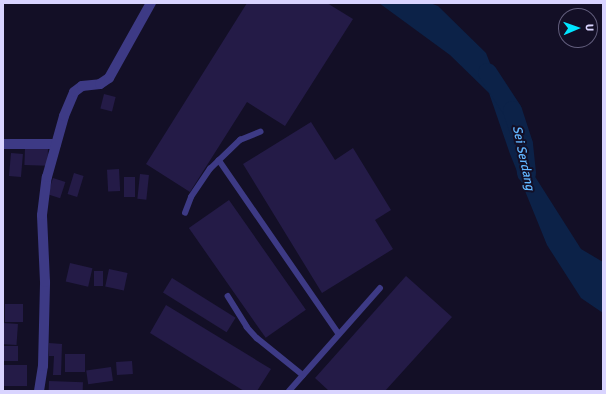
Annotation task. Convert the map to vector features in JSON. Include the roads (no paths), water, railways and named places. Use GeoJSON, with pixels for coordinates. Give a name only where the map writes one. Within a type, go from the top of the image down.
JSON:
{"type":"FeatureCollection","features":[{"type":"Feature","properties":{"kind":"street"},"geometry":{"type":"LineString","coordinates":[[39,391],[43,366],[45,282],[43,194],[56,144],[74,92],[82,86],[100,84],[109,78],[151,3]]}},
{"type":"Feature","properties":{"kind":"street"},"geometry":{"type":"LineString","coordinates":[[3,144],[56,144]]}},
{"type":"Feature","properties":{"kind":"lane"},"geometry":{"type":"LineString","coordinates":[[185,213],[192,197],[219,160],[240,140],[260,132]]}},
{"type":"Feature","properties":{"kind":"lane"},"geometry":{"type":"LineString","coordinates":[[219,160],[339,334]]}},
{"type":"Feature","properties":{"kind":"lane"},"geometry":{"type":"LineString","coordinates":[[289,391],[380,288]]}},
{"type":"Feature","properties":{"kind":"lane"},"geometry":{"type":"LineString","coordinates":[[228,296],[247,327],[257,338],[303,375]]}},
{"type":"Feature","properties":{"kind":"water"},"geometry":{"type":"Polygon","coordinates":[[[379,3],[430,3],[438,6],[486,53],[534,175],[581,249],[603,262],[603,313],[581,298],[547,245],[510,154],[489,93],[450,55],[379,3]]]}},
{"type":"Feature","properties":{"kind":"waterway","name":"Sei Serdang"},"geometry":{"type":"LineString","coordinates":[[487,72],[512,110],[523,144],[526,173]]}}]}
